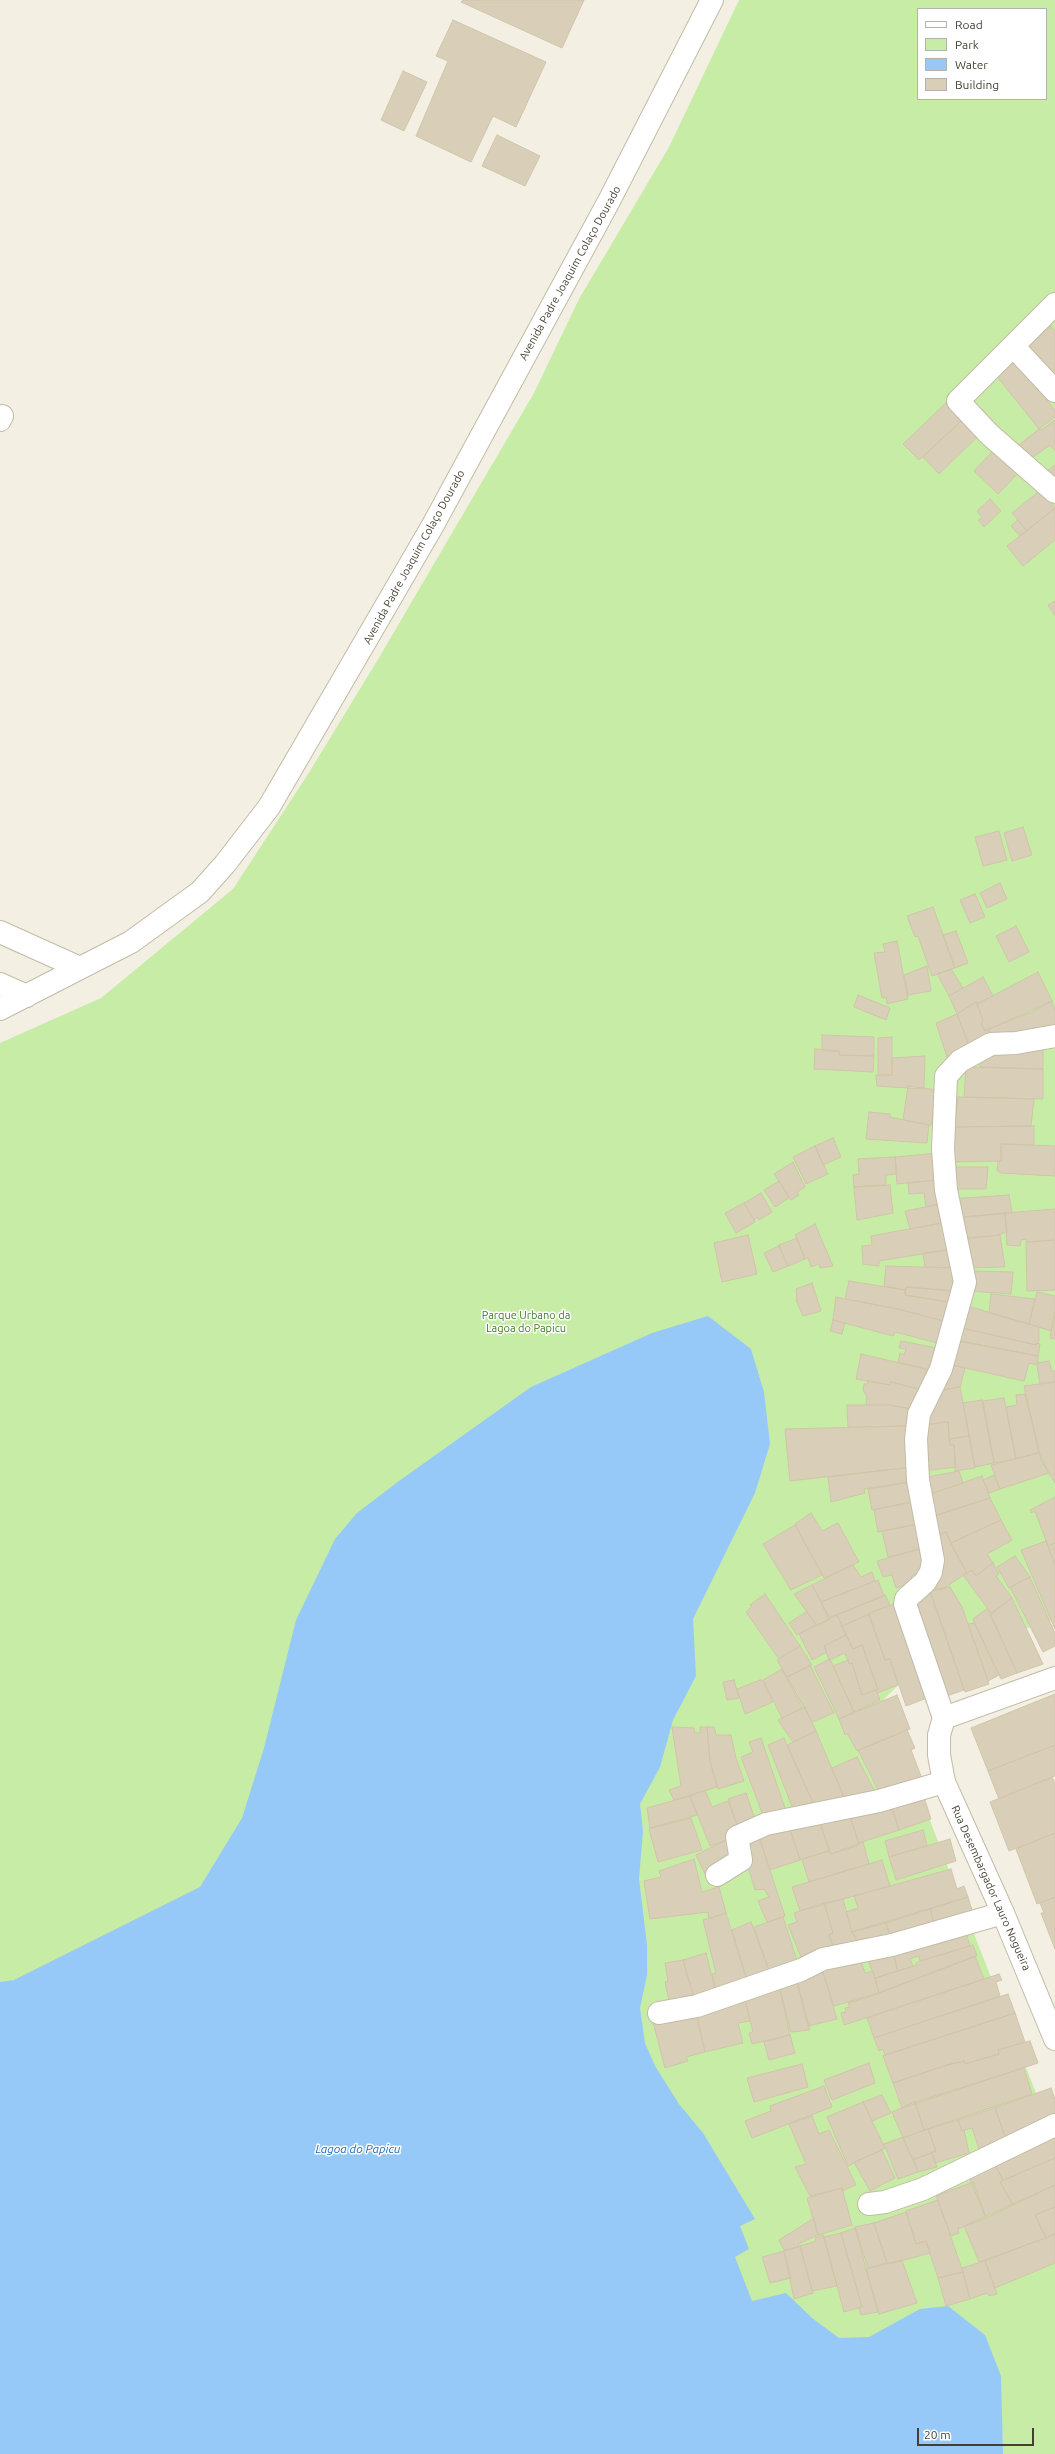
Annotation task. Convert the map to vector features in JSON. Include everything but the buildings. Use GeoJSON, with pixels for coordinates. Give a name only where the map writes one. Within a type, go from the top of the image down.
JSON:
{"type":"FeatureCollection","features":[{"type":"Feature","properties":{"kind":"street","name":"Avenida Padre Joaquim Colaço Dourado"},"geometry":{"type":"LineString","coordinates":[[0,1009],[131,942],[200,892],[226,864],[269,807],[434,525],[609,201],[712,0]]}},
{"type":"Feature","properties":{"kind":"street"},"geometry":{"type":"LineString","coordinates":[[1055,304],[958,401],[989,434],[1055,492]]}},
{"type":"Feature","properties":{"kind":"street"},"geometry":{"type":"LineString","coordinates":[[1013,346],[1055,391]]}},
{"type":"Feature","properties":{"kind":"street"},"geometry":{"type":"LineString","coordinates":[[0,932],[80,968]]}},
{"type":"Feature","properties":{"kind":"street"},"geometry":{"type":"LineString","coordinates":[[0,984],[27,996]]}},
{"type":"Feature","properties":{"kind":"street","name":"Rua Desembargador Lauro Nogueira"},"geometry":{"type":"LineString","coordinates":[[1055,1036],[1016,1043],[991,1044],[960,1061],[946,1076],[943,1149],[946,1190],[965,1282],[940,1369],[919,1414],[916,1438],[918,1480],[933,1560],[931,1572],[926,1582],[906,1599],[905,1604],[942,1727],[939,1755],[944,1782],[1003,1913],[1055,2039]]}},
{"type":"Feature","properties":{"kind":"street"},"geometry":{"type":"LineString","coordinates":[[942,1727],[1055,1678]]}},
{"type":"Feature","properties":{"kind":"street"},"geometry":{"type":"LineString","coordinates":[[717,1875],[741,1860],[737,1837],[766,1824],[879,1801],[944,1782]]}},
{"type":"Feature","properties":{"kind":"street"},"geometry":{"type":"LineString","coordinates":[[659,2013],[697,2006],[801,1970],[823,1958],[892,1945],[1003,1913]]}},
{"type":"Feature","properties":{"kind":"street"},"geometry":{"type":"LineString","coordinates":[[869,2204],[885,2202],[923,2189],[1055,2126]]}},
{"type":"Feature","properties":{"kind":"green space","name":"Parque Urbano da Lagoa do Papicu"},"geometry":{"type":"Polygon","coordinates":[[[739,0],[1055,0],[1055,1619],[919,1665],[883,1700],[1055,2142],[1055,2454],[0,2454],[0,1043],[101,998],[233,889],[310,771],[380,656],[534,393],[579,299],[669,147],[739,0]]]}},
{"type":"Feature","properties":{"kind":"water","name":"Lagoa do Papicu"},"geometry":{"type":"Polygon","coordinates":[[[708,1316],[751,1349],[764,1392],[770,1444],[755,1493],[693,1619],[696,1676],[673,1720],[660,1767],[640,1804],[643,1831],[639,1879],[647,1945],[647,1975],[640,2008],[645,2043],[655,2066],[679,2104],[703,2133],[755,2219],[740,2226],[749,2249],[735,2257],[752,2301],[786,2293],[812,2318],[839,2338],[869,2337],[920,2309],[948,2306],[985,2335],[1001,2376],[1003,2454],[0,2454],[0,1982],[14,1980],[200,1887],[242,1818],[264,1748],[296,1620],[335,1539],[357,1513],[399,1481],[531,1387],[652,1333],[708,1316]]]}}]}
